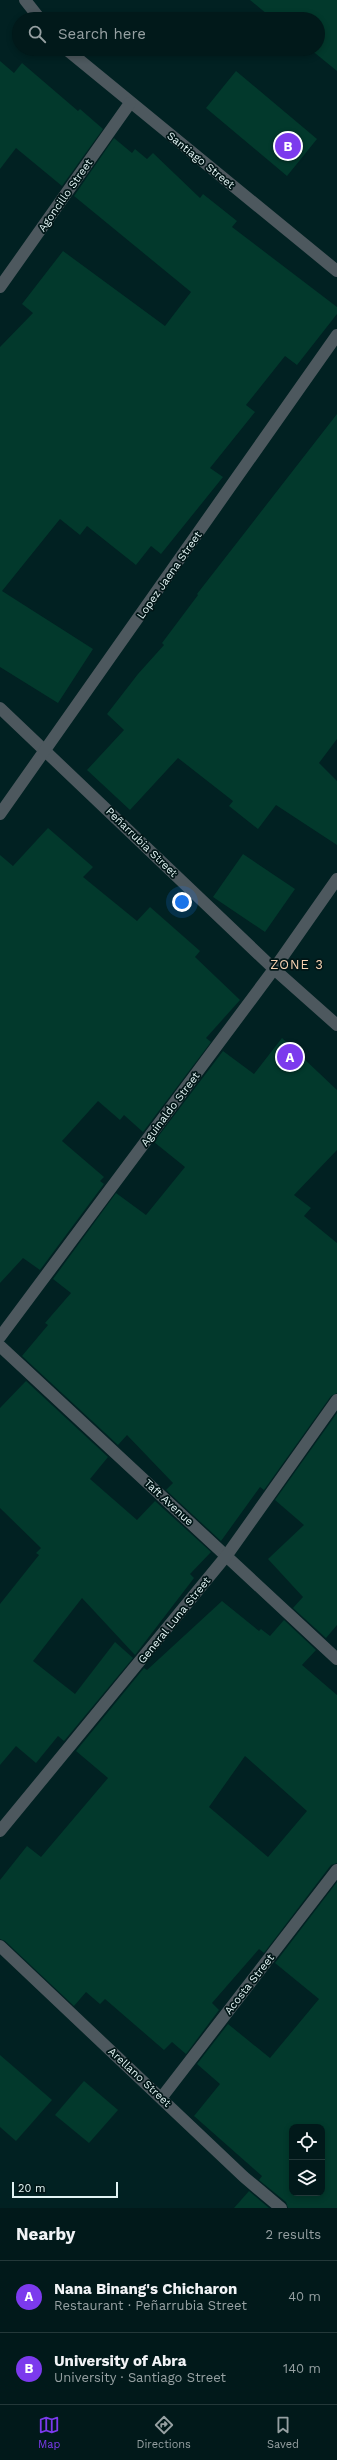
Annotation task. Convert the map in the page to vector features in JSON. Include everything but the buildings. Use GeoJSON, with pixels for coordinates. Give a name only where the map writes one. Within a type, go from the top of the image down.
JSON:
{"type":"FeatureCollection","features":[{"type":"Feature","properties":{"kind":"street"},"geometry":{"type":"LineString","coordinates":[[25,0],[34,12]]}},
{"type":"Feature","properties":{"kind":"street","name":"Santiago Street"},"geometry":{"type":"LineString","coordinates":[[74,56],[130,103],[337,270]]}},
{"type":"Feature","properties":{"kind":"street","name":"Agoncillo Street"},"geometry":{"type":"LineString","coordinates":[[0,287],[130,103]]}},
{"type":"Feature","properties":{"kind":"street","name":"Lopez Jaena Street"},"geometry":{"type":"LineString","coordinates":[[0,814],[46,751],[337,335]]}},
{"type":"Feature","properties":{"kind":"street","name":"Peñarrubia Street"},"geometry":{"type":"LineString","coordinates":[[0,708],[274,969],[337,1025]]}},
{"type":"Feature","properties":{"kind":"street","name":"Aguinaldo Street"},"geometry":{"type":"LineString","coordinates":[[0,1337],[274,969],[337,879]]}},
{"type":"Feature","properties":{"kind":"street","name":"Taft Avenue"},"geometry":{"type":"LineString","coordinates":[[0,1346],[227,1555],[337,1659]]}},
{"type":"Feature","properties":{"kind":"street","name":"General Luna Street"},"geometry":{"type":"LineString","coordinates":[[0,1831],[227,1555],[337,1400]]}},
{"type":"Feature","properties":{"kind":"street","name":"Acosta Street"},"geometry":{"type":"LineString","coordinates":[[162,2097],[337,1870]]}},
{"type":"Feature","properties":{"kind":"street","name":"Arellano Street"},"geometry":{"type":"LineString","coordinates":[[0,1946],[162,2097],[244,2177],[281,2208]]}},
{"type":"Feature","properties":{"kind":"place","name":"University of Abra"},"geometry":{"type":"Point","coordinates":[288,146]}},
{"type":"Feature","properties":{"kind":"place","name":"Nana Binang's Chicharon"},"geometry":{"type":"Point","coordinates":[290,1057]}},
{"type":"Feature","properties":{"kind":"district","name":"ZONE 3"},"geometry":{"type":"Point","coordinates":[297,964]}}]}
